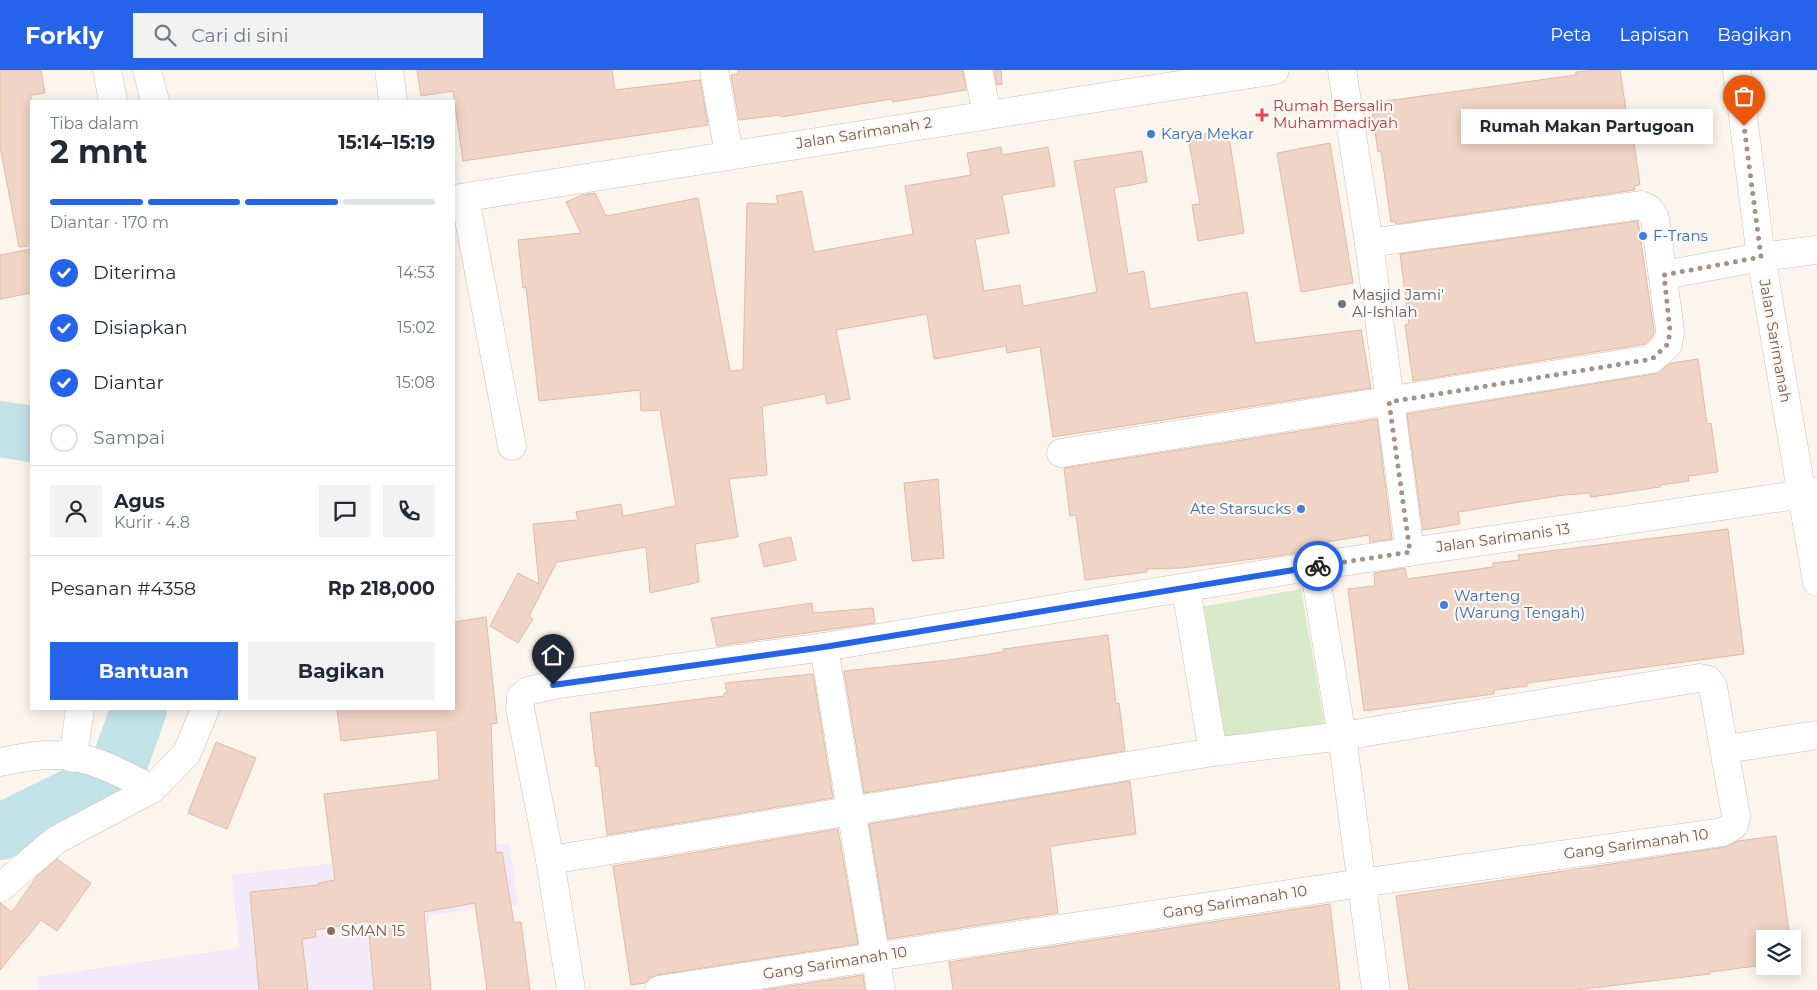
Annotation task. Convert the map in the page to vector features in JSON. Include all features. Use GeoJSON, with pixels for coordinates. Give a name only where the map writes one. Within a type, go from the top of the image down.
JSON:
{"type":"FeatureCollection","features":[{"type":"Feature","properties":{"kind":"street"},"geometry":{"type":"LineString","coordinates":[[106,70],[113,100]]}},
{"type":"Feature","properties":{"kind":"street"},"geometry":{"type":"LineString","coordinates":[[147,70],[155,100]]}},
{"type":"Feature","properties":{"kind":"street"},"geometry":{"type":"LineString","coordinates":[[389,70],[393,100]]}},
{"type":"Feature","properties":{"kind":"street"},"geometry":{"type":"LineString","coordinates":[[714,70],[729,154]]}},
{"type":"Feature","properties":{"kind":"street"},"geometry":{"type":"LineString","coordinates":[[978,70],[987,114]]}},
{"type":"Feature","properties":{"kind":"street","name":"Jalan Sarimanah 2"},"geometry":{"type":"LineString","coordinates":[[459,198],[987,114],[1194,76],[1275,70]]}},
{"type":"Feature","properties":{"kind":"street"},"geometry":{"type":"LineString","coordinates":[[1342,70],[1369,243],[1410,552]]}},
{"type":"Feature","properties":{"kind":"street","name":"Jalan Sarimanah"},"geometry":{"type":"LineString","coordinates":[[1737,70],[1761,257],[1809,494],[1817,582]]}},
{"type":"Feature","properties":{"kind":"street"},"geometry":{"type":"LineString","coordinates":[[459,198],[512,446]]}},
{"type":"Feature","properties":{"kind":"street"},"geometry":{"type":"LineString","coordinates":[[1061,452],[1389,402],[1652,359],[1668,344],[1670,331],[1655,218],[1649,210],[1641,205],[1369,243]]}},
{"type":"Feature","properties":{"kind":"street"},"geometry":{"type":"LineString","coordinates":[[1664,275],[1761,257],[1817,250]]}},
{"type":"Feature","properties":{"kind":"street","name":"Jalan Sarimanis 13"},"geometry":{"type":"LineString","coordinates":[[550,860],[520,708],[521,697],[524,693],[553,685],[824,647],[1186,589],[1314,566],[1809,494]]}},
{"type":"Feature","properties":{"kind":"street"},"geometry":{"type":"LineString","coordinates":[[1314,566],[1342,736],[1376,990]]}},
{"type":"Feature","properties":{"kind":"street"},"geometry":{"type":"LineString","coordinates":[[1186,589],[1213,752]]}},
{"type":"Feature","properties":{"kind":"street"},"geometry":{"type":"LineString","coordinates":[[824,647],[881,990]]}},
{"type":"Feature","properties":{"kind":"street","name":"Gang Sarimanah 10"},"geometry":{"type":"LineString","coordinates":[[550,860],[1213,752],[1342,736],[1699,678],[1708,680],[1713,687],[1726,749],[1736,816],[1734,825],[1723,832],[1361,882],[659,990]]}},
{"type":"Feature","properties":{"kind":"street"},"geometry":{"type":"LineString","coordinates":[[73,758],[80,710]]}},
{"type":"Feature","properties":{"kind":"street"},"geometry":{"type":"LineString","coordinates":[[0,888],[56,840],[152,789],[187,752],[205,710]]}},
{"type":"Feature","properties":{"kind":"street"},"geometry":{"type":"LineString","coordinates":[[1726,749],[1817,735]]}},
{"type":"Feature","properties":{"kind":"street"},"geometry":{"type":"LineString","coordinates":[[0,762],[54,755],[73,758],[114,769],[152,789]]}},
{"type":"Feature","properties":{"kind":"street"},"geometry":{"type":"LineString","coordinates":[[550,860],[571,990]]}},
{"type":"Feature","properties":{"kind":"shaded area","name":"SMAN 15"},"geometry":{"type":"Polygon","coordinates":[[[509,843],[518,904],[431,915],[409,968],[428,990],[38,990],[37,977],[239,948],[232,875],[509,843]]]}},
{"type":"Feature","properties":{"kind":"green space"},"geometry":{"type":"Polygon","coordinates":[[[1301,589],[1325,725],[1224,743],[1200,607],[1301,589]]]}},
{"type":"Feature","properties":{"kind":"building"},"geometry":{"type":"Polygon","coordinates":[[[0,70],[41,70],[45,93],[31,95],[30,100],[30,246],[19,247],[0,146],[0,70]]]}},
{"type":"Feature","properties":{"kind":"building"},"geometry":{"type":"Polygon","coordinates":[[[417,70],[612,70],[615,90],[700,80],[708,125],[463,161],[453,91],[421,96],[417,70]]]}},
{"type":"Feature","properties":{"kind":"building"},"geometry":{"type":"Polygon","coordinates":[[[738,70],[963,70],[966,90],[892,102],[892,99],[781,117],[780,115],[739,120],[731,75],[738,74],[738,70]]]}},
{"type":"Feature","properties":{"kind":"building"},"geometry":{"type":"Polygon","coordinates":[[[994,70],[1001,70],[1002,84],[997,85],[994,70]]]}},
{"type":"Feature","properties":{"kind":"building"},"geometry":{"type":"Polygon","coordinates":[[[1620,70],[1630,137],[1633,136],[1640,185],[1634,186],[1635,190],[1396,224],[1395,221],[1391,222],[1381,151],[1378,152],[1371,103],[1576,75],[1576,72],[1620,70]]]}},
{"type":"Feature","properties":{"kind":"building"},"geometry":{"type":"Polygon","coordinates":[[[1228,130],[1244,233],[1198,241],[1192,205],[1200,204],[1188,137],[1228,130]]]}},
{"type":"Feature","properties":{"kind":"building"},"geometry":{"type":"Polygon","coordinates":[[[1330,143],[1353,283],[1301,292],[1277,153],[1330,143]]]}},
{"type":"Feature","properties":{"kind":"building"},"geometry":{"type":"Polygon","coordinates":[[[1001,147],[1002,155],[1048,147],[1055,186],[1002,195],[1009,233],[975,239],[984,291],[1020,285],[1023,306],[1097,292],[1074,161],[1142,151],[1147,182],[1114,188],[1128,274],[1144,271],[1150,309],[1247,292],[1255,343],[1361,330],[1371,388],[1053,437],[1040,347],[1007,353],[1006,346],[934,359],[927,314],[836,330],[850,399],[827,404],[825,394],[762,406],[767,475],[729,479],[738,537],[695,544],[699,582],[650,593],[646,547],[557,562],[529,616],[533,619],[518,643],[490,626],[518,573],[539,584],[533,524],[578,520],[576,512],[621,504],[623,516],[676,506],[660,410],[641,411],[640,390],[539,401],[526,287],[523,288],[518,240],[581,233],[566,202],[582,195],[595,193],[606,216],[698,198],[730,371],[743,370],[747,203],[778,204],[776,196],[802,191],[814,252],[913,234],[905,186],[971,175],[967,153],[1001,147]]]}},
{"type":"Feature","properties":{"kind":"building"},"geometry":{"type":"Polygon","coordinates":[[[1638,221],[1654,331],[1653,336],[1645,344],[1413,381],[1405,325],[1409,324],[1400,254],[1638,221]]]}},
{"type":"Feature","properties":{"kind":"building"},"geometry":{"type":"Polygon","coordinates":[[[30,249],[30,293],[0,299],[0,255],[30,249]]]}},
{"type":"Feature","properties":{"kind":"building"},"geometry":{"type":"Polygon","coordinates":[[[1698,359],[1707,424],[1711,423],[1718,472],[1688,476],[1689,481],[1660,485],[1660,487],[1591,497],[1590,493],[1564,495],[1458,512],[1460,524],[1423,530],[1407,414],[1654,374],[1671,363],[1698,359]]]}},
{"type":"Feature","properties":{"kind":"building"},"geometry":{"type":"Polygon","coordinates":[[[1377,419],[1392,539],[1370,542],[1369,535],[1315,544],[1316,550],[1181,568],[1147,569],[1147,572],[1085,580],[1076,515],[1070,516],[1064,468],[1377,419]]]}},
{"type":"Feature","properties":{"kind":"building"},"geometry":{"type":"Polygon","coordinates":[[[938,479],[944,558],[912,561],[904,483],[938,479]]]}},
{"type":"Feature","properties":{"kind":"building"},"geometry":{"type":"Polygon","coordinates":[[[1728,529],[1744,654],[1527,683],[1527,686],[1494,690],[1494,694],[1364,711],[1348,589],[1375,586],[1374,573],[1405,568],[1407,579],[1493,567],[1493,563],[1519,560],[1518,555],[1728,529]]]}},
{"type":"Feature","properties":{"kind":"building"},"geometry":{"type":"Polygon","coordinates":[[[791,537],[796,560],[764,567],[759,544],[791,537]]]}},
{"type":"Feature","properties":{"kind":"building"},"geometry":{"type":"Polygon","coordinates":[[[812,603],[813,613],[873,608],[875,623],[717,646],[711,618],[812,603]]]}},
{"type":"Feature","properties":{"kind":"building"},"geometry":{"type":"Polygon","coordinates":[[[486,617],[497,723],[491,724],[496,853],[502,852],[514,923],[521,922],[530,990],[487,990],[475,903],[424,912],[431,990],[374,990],[368,921],[315,930],[316,937],[302,939],[308,990],[259,990],[250,892],[319,885],[319,883],[335,880],[324,794],[439,780],[437,730],[341,741],[337,710],[455,710],[455,622],[486,617]]]}},
{"type":"Feature","properties":{"kind":"building"},"geometry":{"type":"Polygon","coordinates":[[[1108,635],[1116,704],[1119,703],[1125,751],[864,793],[844,671],[949,660],[1003,652],[1003,649],[1108,635]]]}},
{"type":"Feature","properties":{"kind":"building"},"geometry":{"type":"Polygon","coordinates":[[[813,674],[833,798],[607,835],[599,766],[596,767],[590,713],[724,696],[724,693],[727,693],[725,683],[813,674]]]}},
{"type":"Feature","properties":{"kind":"building"},"geometry":{"type":"Polygon","coordinates":[[[216,742],[256,758],[227,829],[188,813],[216,742]]]}},
{"type":"Feature","properties":{"kind":"building"},"geometry":{"type":"Polygon","coordinates":[[[1130,781],[1136,834],[1050,846],[1058,913],[888,939],[869,824],[1130,781]]]}},
{"type":"Feature","properties":{"kind":"building"},"geometry":{"type":"Polygon","coordinates":[[[838,829],[858,944],[657,975],[645,983],[631,985],[613,866],[838,829]]]}},
{"type":"Feature","properties":{"kind":"building"},"geometry":{"type":"Polygon","coordinates":[[[1776,836],[1789,930],[1756,930],[1756,966],[1710,972],[1710,974],[1575,990],[1409,990],[1396,896],[1725,847],[1738,841],[1776,836]]]}},
{"type":"Feature","properties":{"kind":"building"},"geometry":{"type":"Polygon","coordinates":[[[57,859],[91,883],[57,931],[41,920],[0,970],[0,903],[12,912],[37,876],[57,859]]]}},
{"type":"Feature","properties":{"kind":"building"},"geometry":{"type":"Polygon","coordinates":[[[1330,904],[1340,990],[953,990],[949,962],[1330,904]]]}},
{"type":"Feature","properties":{"kind":"building"},"geometry":{"type":"Polygon","coordinates":[[[863,975],[865,990],[763,990],[863,975]]]}},
{"type":"Feature","properties":{"kind":"waterway"},"geometry":{"type":"LineString","coordinates":[[0,429],[30,434]]}},
{"type":"Feature","properties":{"kind":"waterway"},"geometry":{"type":"LineString","coordinates":[[0,832],[100,783],[119,765],[139,710]]}},
{"type":"Feature","properties":{"kind":"way so far"},"geometry":{"type":"LineString","coordinates":[[1318,566],[1410,552],[1389,402],[1652,359],[1668,344],[1670,331],[1664,275],[1761,257],[1744,126]]}},
{"type":"Feature","properties":{"kind":"place","name":"Rumah Bersalin Muhammadiyah"},"geometry":{"type":"Point","coordinates":[1262,115]}},
{"type":"Feature","properties":{"kind":"place","name":"Rumah Makan Partugoan"},"geometry":{"type":"Point","coordinates":[1744,126]}},
{"type":"Feature","properties":{"kind":"place","name":"Karya Mekar"},"geometry":{"type":"Point","coordinates":[1151,134]}},
{"type":"Feature","properties":{"kind":"place","name":"F-Trans"},"geometry":{"type":"Point","coordinates":[1643,236]}},
{"type":"Feature","properties":{"kind":"place","name":"Masjid Jami' Al-Ishlah"},"geometry":{"type":"Point","coordinates":[1342,304]}},
{"type":"Feature","properties":{"kind":"place","name":"Ate Starsucks"},"geometry":{"type":"Point","coordinates":[1301,509]}},
{"type":"Feature","properties":{"kind":"place","name":"Warteng (Warung Tengah)"},"geometry":{"type":"Point","coordinates":[1444,605]}},
{"type":"Feature","properties":{"kind":"place","name":"SMAN 15"},"geometry":{"type":"Point","coordinates":[331,931]}},
{"type":"Feature","properties":{"kind":"route"},"geometry":{"type":"LineString","coordinates":[[553,685],[824,647],[1318,566]]}}]}
